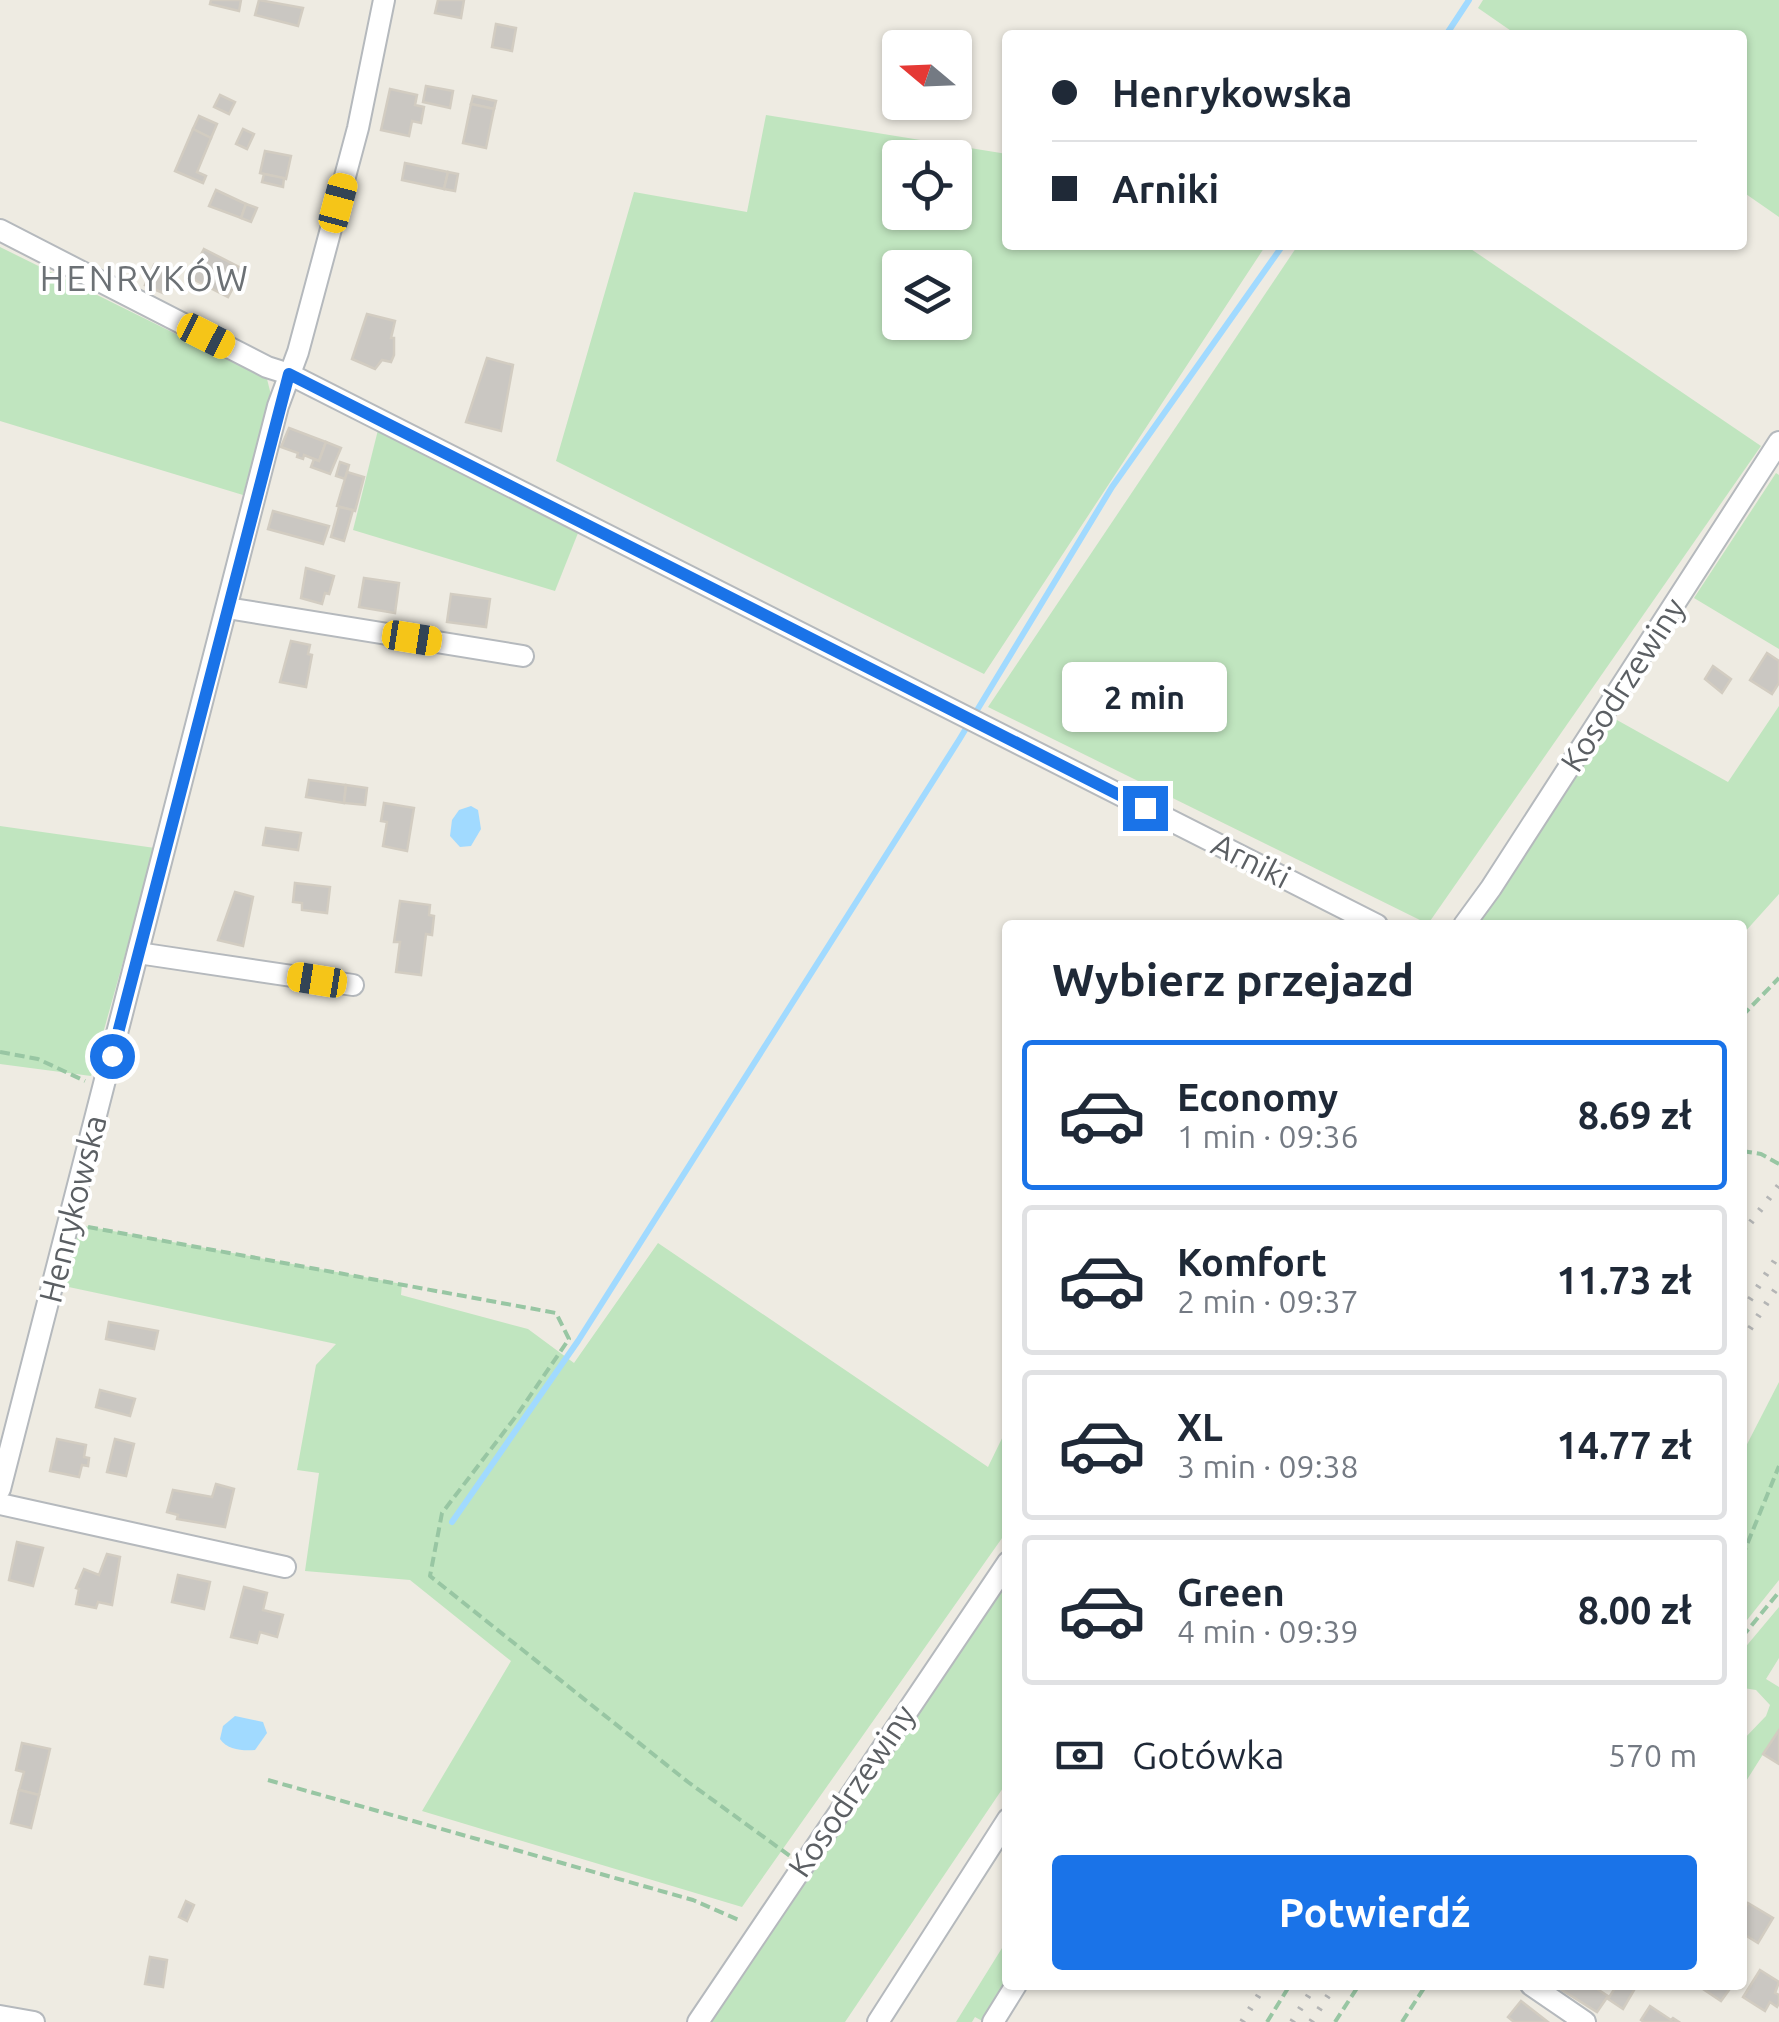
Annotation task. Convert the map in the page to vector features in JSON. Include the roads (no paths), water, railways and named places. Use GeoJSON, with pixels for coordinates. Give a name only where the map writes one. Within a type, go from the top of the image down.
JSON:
{"type":"FeatureCollection","features":[{"type":"Feature","properties":{"kind":"street","name":"Henrykowska"},"geometry":{"type":"LineString","coordinates":[[0,1489],[227,608],[358,128],[384,0]]}},
{"type":"Feature","properties":{"kind":"street","name":"Arniki"},"geometry":{"type":"LineString","coordinates":[[0,230],[1367,920]]}},
{"type":"Feature","properties":{"kind":"street","name":"Kosodrzewiny"},"geometry":{"type":"LineString","coordinates":[[1468,920],[1779,442]]}},
{"type":"Feature","properties":{"kind":"street"},"geometry":{"type":"LineString","coordinates":[[227,608],[523,656]]}},
{"type":"Feature","properties":{"kind":"street"},"geometry":{"type":"LineString","coordinates":[[138,953],[352,985]]}},
{"type":"Feature","properties":{"kind":"street"},"geometry":{"type":"LineString","coordinates":[[0,1504],[285,1567]]}},
{"type":"Feature","properties":{"kind":"street","name":"Kosodrzewiny"},"geometry":{"type":"LineString","coordinates":[[698,2022],[1002,1571]]}},
{"type":"Feature","properties":{"kind":"street"},"geometry":{"type":"LineString","coordinates":[[878,2022],[1002,1829]]}},
{"type":"Feature","properties":{"kind":"street"},"geometry":{"type":"LineString","coordinates":[[993,2022],[1013,1990]]}},
{"type":"Feature","properties":{"kind":"street"},"geometry":{"type":"LineString","coordinates":[[1538,1990],[1585,2022]]}},
{"type":"Feature","properties":{"kind":"street"},"geometry":{"type":"LineString","coordinates":[[0,2016],[34,2022]]}},
{"type":"Feature","properties":{"kind":"water"},"geometry":{"type":"Polygon","coordinates":[[[471,806],[478,810],[481,829],[471,846],[460,847],[450,836],[452,820],[459,810],[471,806]]]}},
{"type":"Feature","properties":{"kind":"water"},"geometry":{"type":"Polygon","coordinates":[[[235,1716],[263,1722],[267,1733],[255,1750],[231,1748],[220,1739],[223,1726],[235,1716]]]}},
{"type":"Feature","properties":{"kind":"waterway"},"geometry":{"type":"LineString","coordinates":[[1449,30],[1469,0]]}},
{"type":"Feature","properties":{"kind":"waterway"},"geometry":{"type":"LineString","coordinates":[[452,1522],[578,1341],[959,740],[1112,487],[1279,250]]}},
{"type":"Feature","properties":{"kind":"railway"},"geometry":{"type":"LineString","coordinates":[[1747,1227],[1779,1185]]}},
{"type":"Feature","properties":{"kind":"railway"},"geometry":{"type":"LineString","coordinates":[[1747,1304],[1779,1254]]}},
{"type":"Feature","properties":{"kind":"railway"},"geometry":{"type":"LineString","coordinates":[[1747,1333],[1779,1284]]}},
{"type":"Feature","properties":{"kind":"railway"},"geometry":{"type":"LineString","coordinates":[[1242,2022],[1262,1990]]}},
{"type":"Feature","properties":{"kind":"railway"},"geometry":{"type":"LineString","coordinates":[[1292,2022],[1312,1990]]}},
{"type":"Feature","properties":{"kind":"railway"},"geometry":{"type":"LineString","coordinates":[[1311,2022],[1332,1990]]}},
{"type":"Feature","properties":{"kind":"district","name":"HENRYKÓW"},"geometry":{"type":"Point","coordinates":[145,279]}}]}
